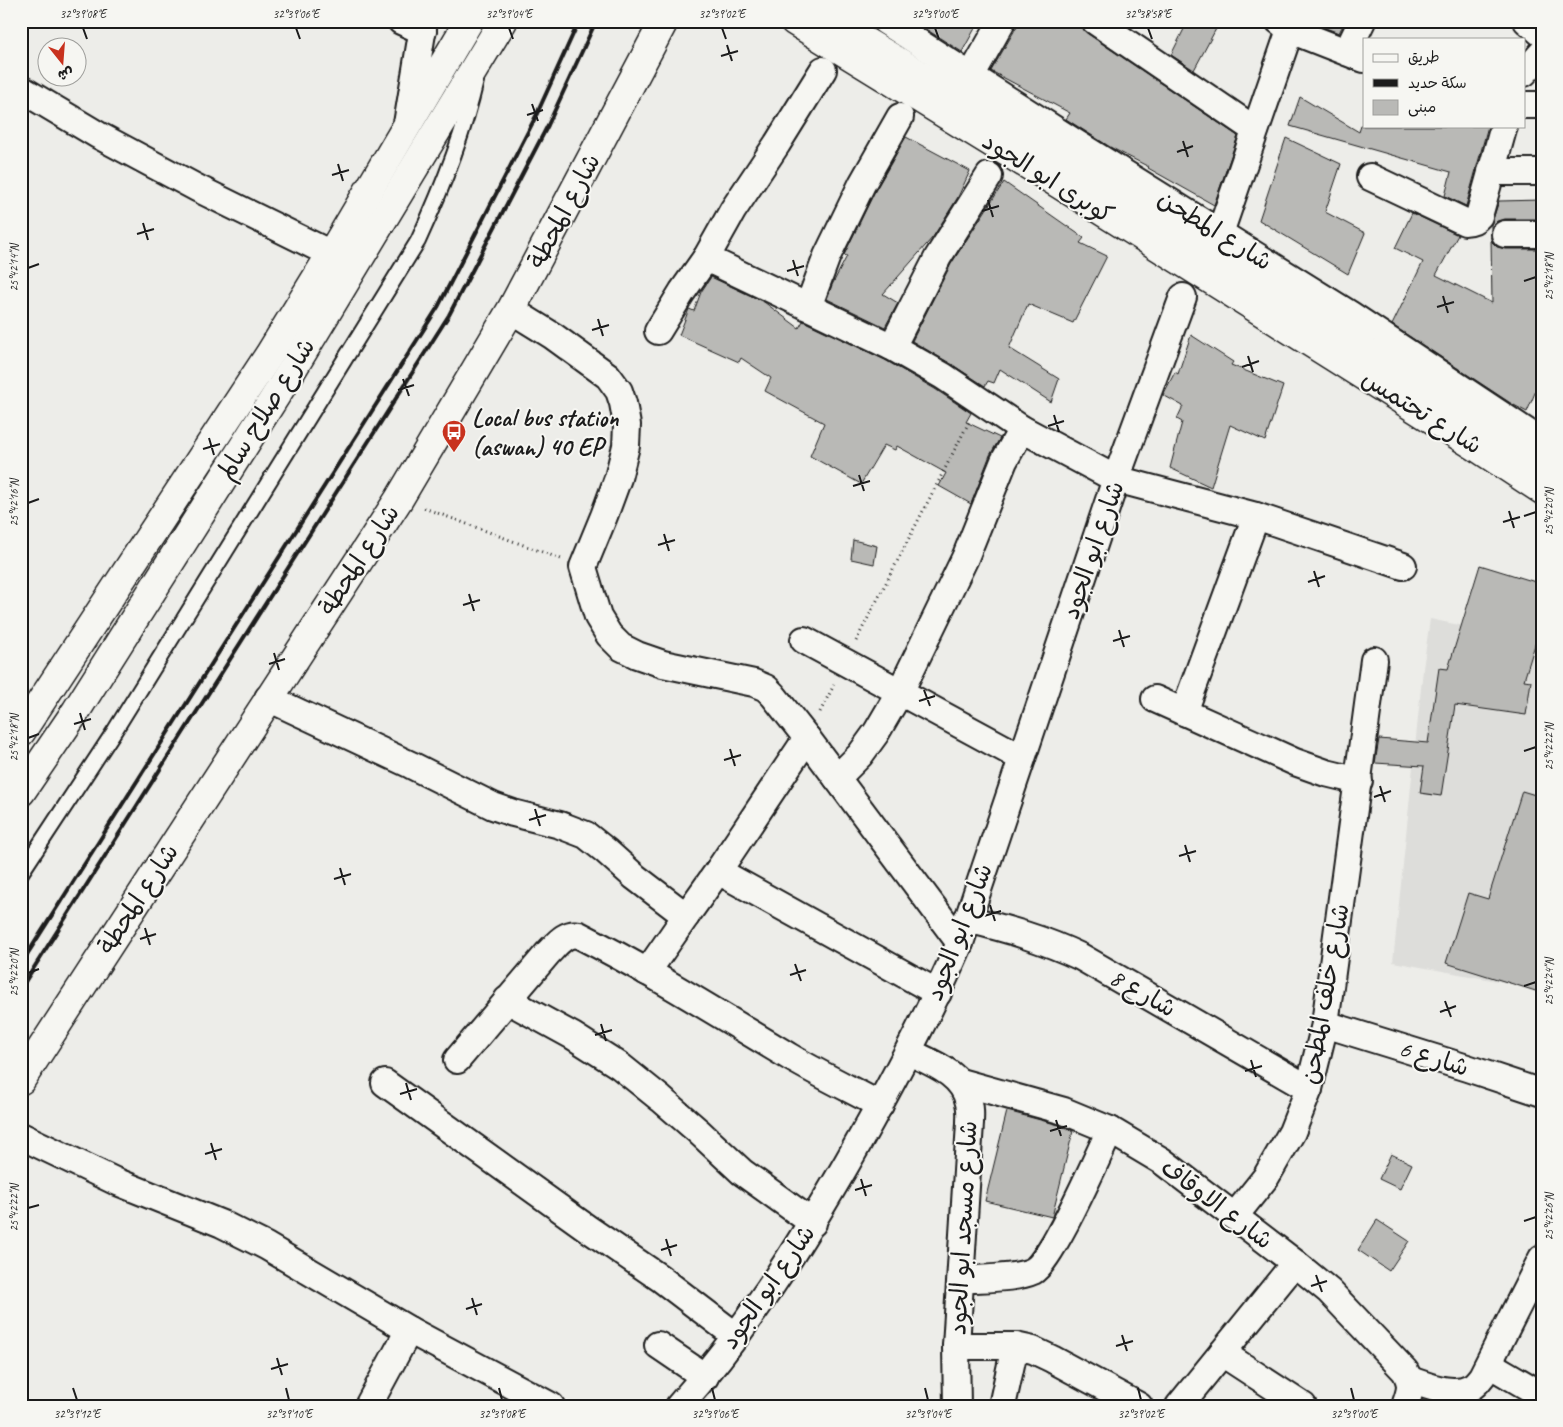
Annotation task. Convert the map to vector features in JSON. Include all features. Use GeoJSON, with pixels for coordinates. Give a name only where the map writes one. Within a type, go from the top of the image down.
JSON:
{"type":"FeatureCollection","features":[{"type":"Feature","properties":{"kind":"main road","name":"شارع صلاح سالم"},"geometry":{"type":"LineString","coordinates":[[21,732],[269,355],[331,254],[468,21]]}},
{"type":"Feature","properties":{"kind":"main road","name":"شارع صلاح سالم"},"geometry":{"type":"LineString","coordinates":[[21,792],[76,712],[292,370],[503,21]]}},
{"type":"Feature","properties":{"kind":"main road","name":"شارع المحطة"},"geometry":{"type":"LineString","coordinates":[[21,1080],[399,499],[511,310],[664,21]]}},
{"type":"Feature","properties":{"kind":"main road","name":"كوبرى ابو الجود"},"geometry":{"type":"LineString","coordinates":[[794,21],[1059,184],[1306,327]]}},
{"type":"Feature","properties":{"kind":"main road","name":"كوبرى ابو الجود"},"geometry":{"type":"LineString","coordinates":[[831,21],[1070,165],[1306,327]]}},
{"type":"Feature","properties":{"kind":"main road","name":"شارع تحتمس"},"geometry":{"type":"LineString","coordinates":[[1306,327],[1542,460]]}},
{"type":"Feature","properties":{"kind":"main road","name":"شارع تحتمس"},"geometry":{"type":"LineString","coordinates":[[1306,327],[1478,448],[1542,490]]}},
{"type":"Feature","properties":{"kind":"street","name":"شارع المطحن"},"geometry":{"type":"LineString","coordinates":[[885,21],[1351,315],[1542,442]]}},
{"type":"Feature","properties":{"kind":"street"},"geometry":{"type":"LineString","coordinates":[[971,76],[1002,21]]}},
{"type":"Feature","properties":{"kind":"street"},"geometry":{"type":"LineString","coordinates":[[1095,21],[1255,130]]}},
{"type":"Feature","properties":{"kind":"street"},"geometry":{"type":"LineString","coordinates":[[1220,233],[1288,24],[1355,56],[1362,21]]}},
{"type":"Feature","properties":{"kind":"street"},"geometry":{"type":"LineString","coordinates":[[1527,21],[1542,34]]}},
{"type":"Feature","properties":{"kind":"street"},"geometry":{"type":"LineString","coordinates":[[406,126],[416,24]]}},
{"type":"Feature","properties":{"kind":"street"},"geometry":{"type":"LineString","coordinates":[[1526,71],[1542,53]]}},
{"type":"Feature","properties":{"kind":"street"},"geometry":{"type":"LineString","coordinates":[[658,331],[706,258],[733,210],[823,70]]}},
{"type":"Feature","properties":{"kind":"street"},"geometry":{"type":"LineString","coordinates":[[21,89],[98,134],[189,183],[331,254]]}},
{"type":"Feature","properties":{"kind":"street"},"geometry":{"type":"LineString","coordinates":[[1526,105],[1542,105]]}},
{"type":"Feature","properties":{"kind":"street"},"geometry":{"type":"LineString","coordinates":[[808,307],[827,256],[857,193],[900,117]]}},
{"type":"Feature","properties":{"kind":"street"},"geometry":{"type":"LineString","coordinates":[[1370,177],[1465,222],[1470,222],[1479,216],[1503,128]]}},
{"type":"Feature","properties":{"kind":"street"},"geometry":{"type":"LineString","coordinates":[[1491,172],[1542,172]]}},
{"type":"Feature","properties":{"kind":"street"},"geometry":{"type":"LineString","coordinates":[[892,347],[938,257],[988,176]]}},
{"type":"Feature","properties":{"kind":"street"},"geometry":{"type":"LineString","coordinates":[[1505,234],[1542,234]]}},
{"type":"Feature","properties":{"kind":"street"},"geometry":{"type":"LineString","coordinates":[[706,258],[892,347],[944,376],[1022,429],[1116,479],[1256,516],[1403,566]]}},
{"type":"Feature","properties":{"kind":"street","name":"شارع ابو الجود"},"geometry":{"type":"LineString","coordinates":[[679,1406],[705,1377],[736,1336],[769,1290],[812,1223],[880,1105],[938,993],[960,943],[1116,479],[1183,297]]}},
{"type":"Feature","properties":{"kind":"street"},"geometry":{"type":"LineString","coordinates":[[511,310],[553,336],[608,376],[619,391],[623,403],[627,425],[626,446],[618,478],[582,568],[598,617],[609,635],[621,647],[663,664],[754,683],[766,688],[807,738],[960,943]]}},
{"type":"Feature","properties":{"kind":"street"},"geometry":{"type":"LineString","coordinates":[[837,778],[860,755],[900,692],[965,558],[1004,462],[1022,429]]}},
{"type":"Feature","properties":{"kind":"street"},"geometry":{"type":"LineString","coordinates":[[1184,712],[1256,516]]}},
{"type":"Feature","properties":{"kind":"street"},"geometry":{"type":"LineString","coordinates":[[804,640],[1022,758]]}},
{"type":"Feature","properties":{"kind":"street","name":"شارع خلف المطحن"},"geometry":{"type":"LineString","coordinates":[[1234,1217],[1266,1177],[1292,1132],[1309,1089],[1325,1024],[1374,660]]}},
{"type":"Feature","properties":{"kind":"street"},"geometry":{"type":"LineString","coordinates":[[268,698],[493,806],[513,813],[560,824],[586,836],[606,850],[635,877],[686,916]]}},
{"type":"Feature","properties":{"kind":"street"},"geometry":{"type":"LineString","coordinates":[[1155,699],[1295,762],[1326,773],[1358,781]]}},
{"type":"Feature","properties":{"kind":"street"},"geometry":{"type":"LineString","coordinates":[[647,972],[807,738]]}},
{"type":"Feature","properties":{"kind":"street"},"geometry":{"type":"LineString","coordinates":[[718,870],[938,993]]}},
{"type":"Feature","properties":{"kind":"street","name":"شارع 8"},"geometry":{"type":"LineString","coordinates":[[967,919],[1055,944],[1081,957],[1309,1089]]}},
{"type":"Feature","properties":{"kind":"street"},"geometry":{"type":"LineString","coordinates":[[457,1060],[507,1000],[561,940],[573,934],[579,935],[647,972],[711,1008],[792,1058],[880,1105]]}},
{"type":"Feature","properties":{"kind":"street"},"geometry":{"type":"LineString","coordinates":[[507,1000],[573,1036],[620,1066],[669,1105],[742,1172],[812,1223]]}},
{"type":"Feature","properties":{"kind":"street","name":"شارع 6"},"geometry":{"type":"LineString","coordinates":[[1325,1024],[1542,1093]]}},
{"type":"Feature","properties":{"kind":"street"},"geometry":{"type":"LineString","coordinates":[[909,1052],[944,1069],[960,1082]]}},
{"type":"Feature","properties":{"kind":"street","name":"شارع الاوقاف"},"geometry":{"type":"LineString","coordinates":[[960,1082],[1064,1111],[1110,1130],[1162,1160],[1329,1291],[1405,1371],[1410,1380]]}},
{"type":"Feature","properties":{"kind":"street","name":"شارع مسجد ابو الجود"},"geometry":{"type":"LineString","coordinates":[[957,1406],[956,1346],[970,1123],[969,1102],[960,1082]]}},
{"type":"Feature","properties":{"kind":"street"},"geometry":{"type":"LineString","coordinates":[[385,1083],[660,1278],[736,1336]]}},
{"type":"Feature","properties":{"kind":"street"},"geometry":{"type":"LineString","coordinates":[[961,1280],[1027,1273],[1041,1266],[1060,1232],[1110,1130]]}},
{"type":"Feature","properties":{"kind":"street"},"geometry":{"type":"LineString","coordinates":[[21,1136],[114,1181],[222,1224],[266,1246],[409,1330],[551,1406]]}},
{"type":"Feature","properties":{"kind":"street"},"geometry":{"type":"LineString","coordinates":[[1405,1406],[1410,1389],[1410,1380],[1443,1390],[1458,1392],[1472,1387],[1482,1376],[1489,1364],[1541,1260]]}},
{"type":"Feature","properties":{"kind":"street"},"geometry":{"type":"LineString","coordinates":[[1179,1406],[1295,1263]]}},
{"type":"Feature","properties":{"kind":"street"},"geometry":{"type":"LineString","coordinates":[[368,1406],[409,1330]]}},
{"type":"Feature","properties":{"kind":"street"},"geometry":{"type":"LineString","coordinates":[[658,1345],[705,1377]]}},
{"type":"Feature","properties":{"kind":"street"},"geometry":{"type":"LineString","coordinates":[[956,1346],[1015,1346],[1033,1350],[1139,1406]]}},
{"type":"Feature","properties":{"kind":"street"},"geometry":{"type":"LineString","coordinates":[[1002,1406],[1015,1346]]}},
{"type":"Feature","properties":{"kind":"street"},"geometry":{"type":"LineString","coordinates":[[1222,1353],[1304,1406]]}},
{"type":"Feature","properties":{"kind":"street"},"geometry":{"type":"LineString","coordinates":[[1489,1364],[1542,1395]]}},
{"type":"Feature","properties":{"kind":"lane"},"geometry":{"type":"LineString","coordinates":[[21,873],[116,730],[418,241],[456,150],[471,103],[483,55]]}},
{"type":"Feature","properties":{"kind":"path"},"geometry":{"type":"LineString","coordinates":[[807,738],[980,400]]}},
{"type":"Feature","properties":{"kind":"path"},"geometry":{"type":"LineString","coordinates":[[399,499],[582,568]]}},
{"type":"Feature","properties":{"kind":"shaded area"},"geometry":{"type":"Polygon","coordinates":[[[1430,619],[1542,642],[1542,989],[1393,962],[1423,669],[1430,619]]]}},
{"type":"Feature","properties":{"kind":"building"},"geometry":{"type":"Polygon","coordinates":[[[913,21],[979,21],[962,52],[913,21]]]}},
{"type":"Feature","properties":{"kind":"building"},"geometry":{"type":"Polygon","coordinates":[[[1020,21],[1080,21],[1082,28],[1087,33],[1238,136],[1214,205],[1149,167],[1110,147],[1066,119],[1070,113],[991,71],[1020,21]]]}},
{"type":"Feature","properties":{"kind":"building"},"geometry":{"type":"Polygon","coordinates":[[[1188,21],[1207,21],[1217,27],[1194,70],[1171,55],[1188,21]]]}},
{"type":"Feature","properties":{"kind":"building"},"geometry":{"type":"Polygon","coordinates":[[[1325,21],[1345,21],[1339,33],[1323,27],[1325,21]]]}},
{"type":"Feature","properties":{"kind":"building"},"geometry":{"type":"Polygon","coordinates":[[[1300,97],[1359,132],[1361,126],[1363,128],[1487,128],[1466,206],[1445,196],[1451,172],[1290,126],[1300,97]]]}},
{"type":"Feature","properties":{"kind":"building"},"geometry":{"type":"Polygon","coordinates":[[[906,137],[970,171],[958,197],[933,237],[883,294],[898,303],[885,327],[827,299],[847,256],[844,255],[875,191],[906,137]]]}},
{"type":"Feature","properties":{"kind":"building"},"geometry":{"type":"Polygon","coordinates":[[[1286,138],[1341,164],[1325,212],[1365,233],[1348,274],[1259,220],[1286,138]]]}},
{"type":"Feature","properties":{"kind":"building"},"geometry":{"type":"Polygon","coordinates":[[[1004,182],[1084,238],[1080,243],[1107,256],[1073,323],[1028,304],[1009,348],[1059,379],[1051,402],[1000,369],[994,383],[988,381],[985,386],[912,341],[951,264],[1004,182]]]}},
{"type":"Feature","properties":{"kind":"building"},"geometry":{"type":"Polygon","coordinates":[[[1542,200],[1542,219],[1505,219],[1497,221],[1492,226],[1491,231],[1491,225],[1499,201],[1542,200]]]}},
{"type":"Feature","properties":{"kind":"building"},"geometry":{"type":"Polygon","coordinates":[[[1412,213],[1458,235],[1436,275],[1492,303],[1491,237],[1492,242],[1497,247],[1505,249],[1542,249],[1542,376],[1527,412],[1392,325],[1423,262],[1395,248],[1412,213]]]}},
{"type":"Feature","properties":{"kind":"building"},"geometry":{"type":"Polygon","coordinates":[[[711,277],[764,302],[799,328],[803,321],[885,360],[935,389],[971,413],[966,422],[1000,438],[990,455],[971,504],[939,486],[946,473],[897,446],[895,450],[884,445],[861,484],[810,456],[824,423],[765,391],[771,378],[741,358],[739,362],[679,335],[689,309],[694,311],[701,292],[711,277]]]}},
{"type":"Feature","properties":{"kind":"building"},"geometry":{"type":"Polygon","coordinates":[[[1191,335],[1233,362],[1231,365],[1283,386],[1265,441],[1230,425],[1211,487],[1170,468],[1182,422],[1177,419],[1183,406],[1163,395],[1175,372],[1178,374],[1191,335]]]}},
{"type":"Feature","properties":{"kind":"building"},"geometry":{"type":"Polygon","coordinates":[[[853,540],[877,546],[874,564],[851,559],[853,540]]]}},
{"type":"Feature","properties":{"kind":"building"},"geometry":{"type":"Polygon","coordinates":[[[1480,565],[1542,584],[1542,622],[1524,680],[1531,681],[1526,715],[1455,705],[1441,796],[1420,793],[1424,766],[1375,763],[1379,739],[1428,743],[1439,668],[1448,669],[1480,565]]]}},
{"type":"Feature","properties":{"kind":"building"},"geometry":{"type":"Polygon","coordinates":[[[1522,791],[1542,797],[1542,993],[1446,963],[1468,893],[1488,899],[1522,791]]]}},
{"type":"Feature","properties":{"kind":"building"},"geometry":{"type":"Polygon","coordinates":[[[1007,1111],[1059,1125],[1073,1131],[1052,1217],[985,1201],[1007,1111]]]}},
{"type":"Feature","properties":{"kind":"building"},"geometry":{"type":"Polygon","coordinates":[[[1391,1154],[1412,1164],[1400,1189],[1379,1179],[1391,1154]]]}},
{"type":"Feature","properties":{"kind":"building"},"geometry":{"type":"Polygon","coordinates":[[[1377,1220],[1409,1241],[1389,1271],[1358,1250],[1377,1220]]]}},
{"type":"Feature","properties":{"kind":"railway"},"geometry":{"type":"LineString","coordinates":[[21,964],[438,307],[535,118],[579,21]]}},
{"type":"Feature","properties":{"kind":"railway"},"geometry":{"type":"LineString","coordinates":[[21,988],[449,315],[548,125],[596,21]]}},
{"type":"Feature","properties":{"kind":"place","name":"Local bus station (aswan) 40 EP"},"geometry":{"type":"Point","coordinates":[454,453]}}]}
